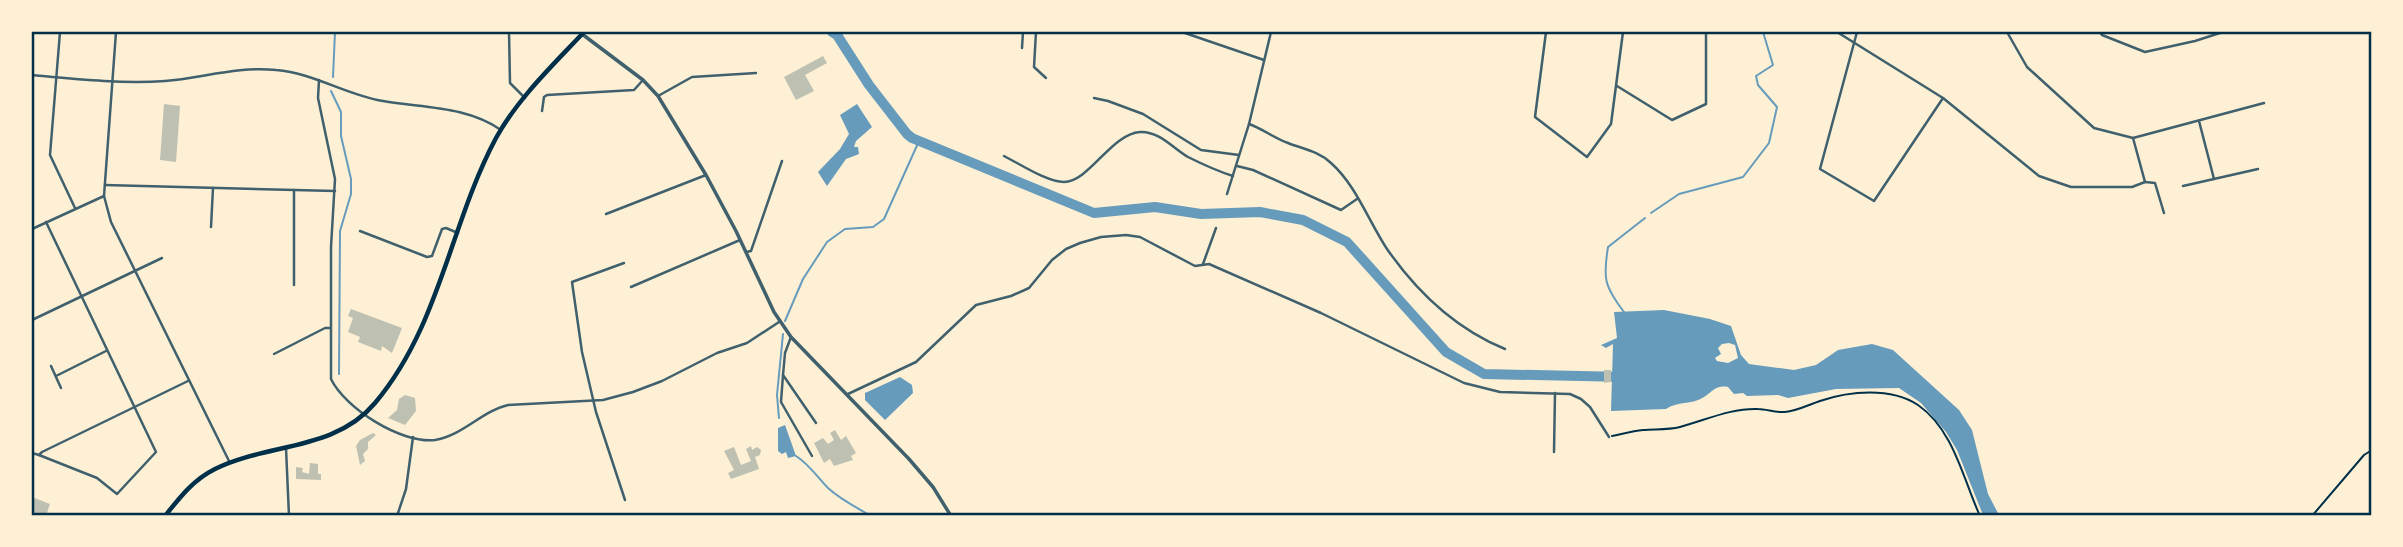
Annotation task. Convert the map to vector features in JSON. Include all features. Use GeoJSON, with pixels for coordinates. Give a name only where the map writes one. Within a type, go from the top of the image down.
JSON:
{"type":"FeatureCollection","features":[{"type":"Feature","properties":{"kind":"main road"},"geometry":{"type":"LineString","coordinates":[[165,516],[197,481],[212,470],[342,429],[364,414],[383,394],[417,340],[490,150],[501,130],[525,98],[583,33]]}},
{"type":"Feature","properties":{"kind":"street"},"geometry":{"type":"LineString","coordinates":[[60,32],[50,155],[75,208]]}},
{"type":"Feature","properties":{"kind":"street"},"geometry":{"type":"LineString","coordinates":[[116,32],[104,196],[111,222],[230,463]]}},
{"type":"Feature","properties":{"kind":"street"},"geometry":{"type":"LineString","coordinates":[[509,32],[510,83],[525,98]]}},
{"type":"Feature","properties":{"kind":"street"},"geometry":{"type":"LineString","coordinates":[[1022,48],[1023,32]]}},
{"type":"Feature","properties":{"kind":"street"},"geometry":{"type":"LineString","coordinates":[[1036,32],[1034,67],[1046,78]]}},
{"type":"Feature","properties":{"kind":"street"},"geometry":{"type":"LineString","coordinates":[[1182,32],[1264,60]]}},
{"type":"Feature","properties":{"kind":"street"},"geometry":{"type":"LineString","coordinates":[[1227,194],[1249,124],[1271,32]]}},
{"type":"Feature","properties":{"kind":"street"},"geometry":{"type":"LineString","coordinates":[[1546,32],[1535,117],[1587,157],[1611,124],[1623,32]]}},
{"type":"Feature","properties":{"kind":"street"},"geometry":{"type":"LineString","coordinates":[[1617,86],[1672,120],[1706,104],[1706,32]]}},
{"type":"Feature","properties":{"kind":"street"},"geometry":{"type":"LineString","coordinates":[[1837,32],[1943,98],[2039,176],[2071,187],[2132,187],[2146,182],[2155,183],[2164,214]]}},
{"type":"Feature","properties":{"kind":"street"},"geometry":{"type":"LineString","coordinates":[[1857,32],[1820,169],[1874,201],[1943,98]]}},
{"type":"Feature","properties":{"kind":"street"},"geometry":{"type":"LineString","coordinates":[[2007,32],[2027,67],[2094,128],[2133,138],[2264,103]]}},
{"type":"Feature","properties":{"kind":"street"},"geometry":{"type":"LineString","coordinates":[[2101,32],[2102,35],[2145,52],[2223,32]]}},
{"type":"Feature","properties":{"kind":"street"},"geometry":{"type":"LineString","coordinates":[[583,33],[643,80],[659,96],[706,175],[779,322],[790,337],[848,394],[933,487],[951,516]]}},
{"type":"Feature","properties":{"kind":"street"},"geometry":{"type":"LineString","coordinates":[[32,75],[114,81],[163,81],[254,68],[288,71],[374,99],[475,116],[501,130]]}},
{"type":"Feature","properties":{"kind":"street"},"geometry":{"type":"LineString","coordinates":[[659,96],[692,76],[756,73]]}},
{"type":"Feature","properties":{"kind":"street"},"geometry":{"type":"LineString","coordinates":[[319,80],[318,98],[335,179],[331,247],[331,379],[338,391],[376,423],[413,437],[434,440],[459,431],[508,405],[594,401],[633,392],[662,381],[717,353],[747,343],[779,322]]}},
{"type":"Feature","properties":{"kind":"street"},"geometry":{"type":"LineString","coordinates":[[542,111],[544,97],[547,95],[634,90],[643,80]]}},
{"type":"Feature","properties":{"kind":"street"},"geometry":{"type":"LineString","coordinates":[[1094,98],[1143,114],[1201,150],[1239,155]]}},
{"type":"Feature","properties":{"kind":"street"},"geometry":{"type":"LineString","coordinates":[[2199,120],[2214,179]]}},
{"type":"Feature","properties":{"kind":"street"},"geometry":{"type":"LineString","coordinates":[[1249,124],[1283,142],[1313,151],[1337,169],[1387,248],[1421,290],[1450,318],[1478,338],[1504,349]]}},
{"type":"Feature","properties":{"kind":"street"},"geometry":{"type":"LineString","coordinates":[[1004,156],[1043,176],[1065,182],[1078,177],[1122,138],[1142,132],[1163,139],[1189,157],[1233,176]]}},
{"type":"Feature","properties":{"kind":"street"},"geometry":{"type":"LineString","coordinates":[[2133,138],[2146,182]]}},
{"type":"Feature","properties":{"kind":"street"},"geometry":{"type":"LineString","coordinates":[[746,252],[751,251],[782,161]]}},
{"type":"Feature","properties":{"kind":"street"},"geometry":{"type":"LineString","coordinates":[[1236,165],[1253,170],[1341,210],[1357,199]]}},
{"type":"Feature","properties":{"kind":"street"},"geometry":{"type":"LineString","coordinates":[[2183,186],[2258,169]]}},
{"type":"Feature","properties":{"kind":"street"},"geometry":{"type":"LineString","coordinates":[[607,215],[706,175]]}},
{"type":"Feature","properties":{"kind":"street"},"geometry":{"type":"LineString","coordinates":[[105,185],[335,191]]}},
{"type":"Feature","properties":{"kind":"street"},"geometry":{"type":"LineString","coordinates":[[211,227],[213,188]]}},
{"type":"Feature","properties":{"kind":"street"},"geometry":{"type":"LineString","coordinates":[[294,190],[294,285]]}},
{"type":"Feature","properties":{"kind":"street"},"geometry":{"type":"LineString","coordinates":[[32,229],[104,196]]}},
{"type":"Feature","properties":{"kind":"street"},"geometry":{"type":"LineString","coordinates":[[32,453],[97,478],[117,494],[156,452],[46,222]]}},
{"type":"Feature","properties":{"kind":"street"},"geometry":{"type":"LineString","coordinates":[[1203,264],[1216,228]]}},
{"type":"Feature","properties":{"kind":"street"},"geometry":{"type":"LineString","coordinates":[[360,231],[427,257],[432,256],[442,229],[458,233]]}},
{"type":"Feature","properties":{"kind":"street"},"geometry":{"type":"LineString","coordinates":[[848,394],[916,362],[976,305],[983,301],[1011,296],[1029,288],[1052,260],[1066,249],[1101,237],[1126,235],[1140,237],[1195,266],[1209,264],[1321,313],[1464,383],[1500,392],[1570,394],[1590,407],[1609,437]]}},
{"type":"Feature","properties":{"kind":"street"},"geometry":{"type":"LineString","coordinates":[[631,286],[740,240]]}},
{"type":"Feature","properties":{"kind":"street"},"geometry":{"type":"LineString","coordinates":[[32,320],[162,258]]}},
{"type":"Feature","properties":{"kind":"street"},"geometry":{"type":"LineString","coordinates":[[624,262],[572,282],[582,352],[596,412],[625,500]]}},
{"type":"Feature","properties":{"kind":"street"},"geometry":{"type":"LineString","coordinates":[[274,354],[318,331],[330,328]]}},
{"type":"Feature","properties":{"kind":"street"},"geometry":{"type":"LineString","coordinates":[[790,337],[785,353],[781,402],[812,456]]}},
{"type":"Feature","properties":{"kind":"street"},"geometry":{"type":"LineString","coordinates":[[56,376],[106,351]]}},
{"type":"Feature","properties":{"kind":"street"},"geometry":{"type":"LineString","coordinates":[[51,366],[61,388]]}},
{"type":"Feature","properties":{"kind":"street"},"geometry":{"type":"LineString","coordinates":[[783,375],[816,423]]}},
{"type":"Feature","properties":{"kind":"street"},"geometry":{"type":"LineString","coordinates":[[39,455],[188,381]]}},
{"type":"Feature","properties":{"kind":"street"},"geometry":{"type":"LineString","coordinates":[[1554,452],[1555,393]]}},
{"type":"Feature","properties":{"kind":"street"},"geometry":{"type":"LineString","coordinates":[[397,516],[406,489],[413,437]]}},
{"type":"Feature","properties":{"kind":"street"},"geometry":{"type":"LineString","coordinates":[[286,448],[289,516]]}},
{"type":"Feature","properties":{"kind":"path"},"geometry":{"type":"LineString","coordinates":[[1609,437],[1642,430],[1681,427],[1703,418],[1733,412],[1759,409],[1786,412],[1821,400],[1851,394],[1903,397],[1925,411],[1949,440],[1980,516]]}},
{"type":"Feature","properties":{"kind":"path"},"geometry":{"type":"LineString","coordinates":[[2312,516],[2371,450]]}},
{"type":"Feature","properties":{"kind":"water"},"geometry":{"type":"Polygon","coordinates":[[[857,104],[872,127],[856,141],[854,147],[858,147],[859,154],[846,159],[827,186],[818,172],[840,149],[849,134],[840,115],[857,104]]]}},
{"type":"Feature","properties":{"kind":"water"},"geometry":{"type":"Polygon","coordinates":[[[1664,310],[1731,326],[1741,355],[1749,364],[1794,370],[1816,365],[1838,350],[1872,344],[1893,350],[1959,410],[1972,430],[1988,494],[1999,515],[1983,515],[1957,450],[1946,432],[1921,403],[1899,388],[1836,389],[1788,398],[1778,395],[1734,394],[1728,387],[1720,387],[1695,401],[1666,409],[1611,411],[1613,344],[1606,348],[1601,345],[1617,338],[1614,312],[1664,310]],[[1722,344],[1718,348],[1721,354],[1715,358],[1717,361],[1728,363],[1738,358],[1735,345],[1722,344]]]}},
{"type":"Feature","properties":{"kind":"water"},"geometry":{"type":"Polygon","coordinates":[[[900,377],[912,385],[913,393],[885,420],[865,400],[865,393],[900,377]]]}},
{"type":"Feature","properties":{"kind":"water"},"geometry":{"type":"Polygon","coordinates":[[[785,425],[796,456],[788,458],[786,452],[782,454],[778,451],[778,428],[785,425]]]}},
{"type":"Feature","properties":{"kind":"building"},"geometry":{"type":"Polygon","coordinates":[[[823,56],[827,63],[805,75],[814,91],[796,100],[784,77],[823,56]]]}},
{"type":"Feature","properties":{"kind":"building"},"geometry":{"type":"Polygon","coordinates":[[[164,104],[180,106],[176,162],[160,160],[164,104]]]}},
{"type":"Feature","properties":{"kind":"building"},"geometry":{"type":"Polygon","coordinates":[[[351,309],[402,328],[392,353],[382,346],[381,351],[358,342],[360,337],[348,332],[353,318],[348,316],[351,309]]]}},
{"type":"Feature","properties":{"kind":"building"},"geometry":{"type":"Polygon","coordinates":[[[1604,370],[1611,370],[1611,382],[1604,383],[1604,370]]]}},
{"type":"Feature","properties":{"kind":"building"},"geometry":{"type":"Polygon","coordinates":[[[405,395],[415,398],[416,411],[405,425],[388,418],[397,410],[399,399],[405,395]]]}},
{"type":"Feature","properties":{"kind":"building"},"geometry":{"type":"Polygon","coordinates":[[[835,430],[841,440],[846,436],[856,453],[851,456],[853,460],[834,466],[830,459],[824,463],[814,443],[823,438],[828,444],[834,440],[830,433],[835,430]]]}},
{"type":"Feature","properties":{"kind":"building"},"geometry":{"type":"Polygon","coordinates":[[[373,433],[376,435],[368,442],[368,449],[363,454],[365,461],[360,465],[356,446],[360,440],[373,433]]]}},
{"type":"Feature","properties":{"kind":"building"},"geometry":{"type":"Polygon","coordinates":[[[751,446],[752,450],[757,447],[761,450],[760,455],[755,457],[759,469],[731,479],[728,473],[734,470],[724,451],[734,447],[741,465],[751,461],[746,449],[751,446]]]}},
{"type":"Feature","properties":{"kind":"building"},"geometry":{"type":"Polygon","coordinates":[[[310,463],[318,464],[321,480],[296,479],[296,467],[303,468],[302,472],[309,474],[310,463]]]}},
{"type":"Feature","properties":{"kind":"building"},"geometry":{"type":"Polygon","coordinates":[[[32,497],[50,504],[46,516],[32,516],[32,497]]]}},
{"type":"Feature","properties":{"kind":"waterway"},"geometry":{"type":"LineString","coordinates":[[333,77],[335,32]]}},
{"type":"Feature","properties":{"kind":"waterway"},"geometry":{"type":"LineString","coordinates":[[832,32],[837,35],[869,85],[912,138],[1094,213],[1155,207],[1201,214],[1260,212],[1303,220],[1347,242],[1446,352],[1484,374],[1626,377]]}},
{"type":"Feature","properties":{"kind":"waterway"},"geometry":{"type":"LineString","coordinates":[[1651,213],[1679,194],[1743,177],[1769,143],[1777,107],[1758,85],[1756,76],[1773,65],[1763,32]]}},
{"type":"Feature","properties":{"kind":"waterway"},"geometry":{"type":"LineString","coordinates":[[331,91],[341,112],[341,136],[351,179],[351,194],[340,231],[339,374]]}},
{"type":"Feature","properties":{"kind":"waterway"},"geometry":{"type":"LineString","coordinates":[[785,321],[803,279],[827,242],[845,229],[873,227],[884,219],[919,141]]}},
{"type":"Feature","properties":{"kind":"waterway"},"geometry":{"type":"LineString","coordinates":[[1624,312],[1612,295],[1607,281],[1608,247],[1645,218]]}},
{"type":"Feature","properties":{"kind":"waterway"},"geometry":{"type":"LineString","coordinates":[[779,418],[777,395],[783,334]]}},
{"type":"Feature","properties":{"kind":"waterway"},"geometry":{"type":"LineString","coordinates":[[796,456],[833,492],[871,516]]}}]}
